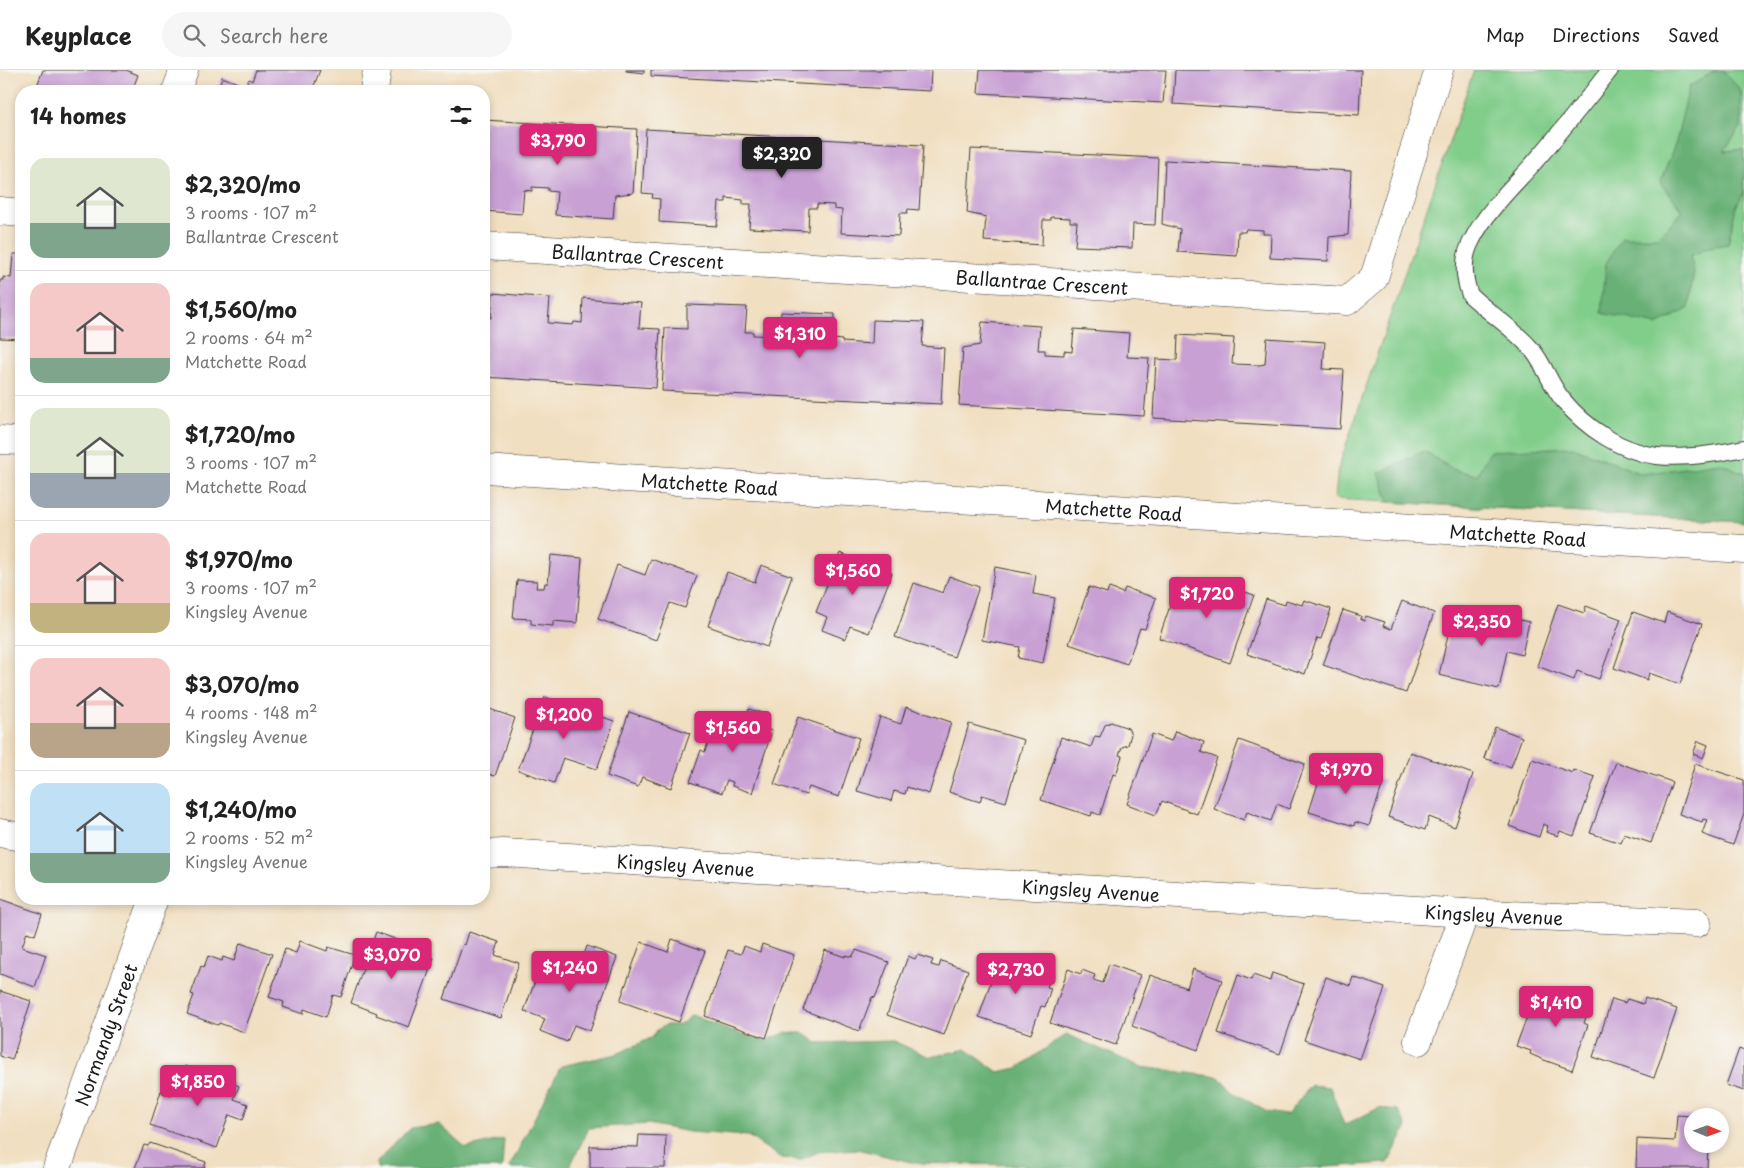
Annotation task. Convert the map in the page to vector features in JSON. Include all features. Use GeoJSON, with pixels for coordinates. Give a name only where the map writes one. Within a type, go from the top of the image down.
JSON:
{"type":"FeatureCollection","features":[{"type":"Feature","properties":{"kind":"street"},"geometry":{"type":"LineString","coordinates":[[178,85],[184,70]]}},
{"type":"Feature","properties":{"kind":"street"},"geometry":{"type":"LineString","coordinates":[[375,85],[377,70]]}},
{"type":"Feature","properties":{"kind":"street","name":"Ballantrae Crescent"},"geometry":{"type":"LineString","coordinates":[[490,246],[1347,301],[1374,278],[1439,70]]}},
{"type":"Feature","properties":{"kind":"street"},"geometry":{"type":"LineString","coordinates":[[0,211],[15,212]]}},
{"type":"Feature","properties":{"kind":"street"},"geometry":{"type":"LineString","coordinates":[[0,440],[15,441]]}},
{"type":"Feature","properties":{"kind":"street","name":"Matchette Road"},"geometry":{"type":"LineString","coordinates":[[490,469],[1744,550]]}},
{"type":"Feature","properties":{"kind":"street"},"geometry":{"type":"LineString","coordinates":[[0,833],[15,836]]}},
{"type":"Feature","properties":{"kind":"street","name":"Kingsley Avenue"},"geometry":{"type":"LineString","coordinates":[[490,854],[504,853],[1466,913],[1697,923]]}},
{"type":"Feature","properties":{"kind":"street","name":"Normandy Street"},"geometry":{"type":"LineString","coordinates":[[57,1168],[152,905]]}},
{"type":"Feature","properties":{"kind":"street"},"geometry":{"type":"LineString","coordinates":[[1418,1041],[1466,913]]}},
{"type":"Feature","properties":{"kind":"lane"},"geometry":{"type":"LineString","coordinates":[[1610,70],[1558,135],[1484,219],[1471,240],[1465,257],[1464,272],[1466,285],[1470,295],[1524,341],[1534,353],[1562,400],[1599,433],[1627,448],[1656,456],[1692,456],[1744,448]]}},
{"type":"Feature","properties":{"kind":"green space"},"geometry":{"type":"Polygon","coordinates":[[[1474,70],[1744,70],[1744,522],[1335,499],[1338,469],[1474,70]]]}},
{"type":"Feature","properties":{"kind":"green space"},"geometry":{"type":"Polygon","coordinates":[[[1716,70],[1723,70],[1741,91],[1741,127],[1724,151],[1744,149],[1744,192],[1736,207],[1728,244],[1710,247],[1690,256],[1694,272],[1688,309],[1657,325],[1602,313],[1606,263],[1622,237],[1657,237],[1683,211],[1660,183],[1676,142],[1689,87],[1716,70]]]}},
{"type":"Feature","properties":{"kind":"green space"},"geometry":{"type":"Polygon","coordinates":[[[1573,447],[1642,474],[1720,463],[1744,473],[1744,522],[1389,502],[1379,473],[1424,451],[1452,469],[1477,475],[1490,451],[1573,447]]]}},
{"type":"Feature","properties":{"kind":"green space"},"geometry":{"type":"Polygon","coordinates":[[[692,1015],[730,1031],[765,1041],[785,1033],[804,1033],[817,1043],[893,1041],[930,1057],[966,1049],[998,1072],[1018,1068],[1066,1034],[1141,1067],[1219,1077],[1233,1092],[1267,1112],[1287,1115],[1311,1085],[1330,1087],[1344,1125],[1379,1108],[1398,1110],[1407,1127],[1388,1163],[1308,1168],[1032,1168],[1020,1165],[915,1163],[857,1149],[818,1152],[800,1160],[781,1158],[748,1136],[689,1132],[648,1124],[589,1128],[569,1168],[509,1168],[561,1066],[617,1054],[653,1037],[657,1030],[666,1025],[680,1025],[692,1015]]]}},
{"type":"Feature","properties":{"kind":"green space"},"geometry":{"type":"Polygon","coordinates":[[[439,1124],[466,1148],[504,1139],[502,1168],[377,1168],[377,1162],[410,1128],[439,1124]]]}},
{"type":"Feature","properties":{"kind":"building"},"geometry":{"type":"Polygon","coordinates":[[[43,70],[126,70],[138,75],[134,85],[37,85],[43,70]]]}},
{"type":"Feature","properties":{"kind":"building"},"geometry":{"type":"Polygon","coordinates":[[[256,70],[320,70],[314,85],[246,85],[249,79],[252,81],[256,70]]]}},
{"type":"Feature","properties":{"kind":"building"},"geometry":{"type":"Polygon","coordinates":[[[644,70],[644,73],[626,71],[644,70]]]}},
{"type":"Feature","properties":{"kind":"building"},"geometry":{"type":"Polygon","coordinates":[[[651,70],[931,70],[930,91],[651,76],[651,70]]]}},
{"type":"Feature","properties":{"kind":"building"},"geometry":{"type":"Polygon","coordinates":[[[980,70],[1166,70],[1163,103],[978,93],[980,70]]]}},
{"type":"Feature","properties":{"kind":"building"},"geometry":{"type":"Polygon","coordinates":[[[1175,70],[1361,70],[1359,115],[1173,104],[1175,70]]]}},
{"type":"Feature","properties":{"kind":"building"},"geometry":{"type":"Polygon","coordinates":[[[222,77],[243,85],[219,85],[222,77]]]}},
{"type":"Feature","properties":{"kind":"building"},"geometry":{"type":"Polygon","coordinates":[[[490,120],[637,129],[633,193],[615,195],[613,219],[555,215],[557,192],[548,191],[548,188],[532,187],[532,191],[524,190],[522,214],[490,211],[490,120]]]}},
{"type":"Feature","properties":{"kind":"building"},"geometry":{"type":"Polygon","coordinates":[[[646,129],[923,145],[919,210],[908,209],[907,213],[900,213],[899,236],[841,233],[842,210],[834,209],[834,205],[817,204],[817,208],[809,208],[808,231],[749,228],[751,204],[743,204],[743,200],[726,198],[726,202],[719,202],[717,226],[659,222],[660,199],[652,198],[653,194],[642,193],[646,129]]]}},
{"type":"Feature","properties":{"kind":"building"},"geometry":{"type":"Polygon","coordinates":[[[971,149],[1158,158],[1155,225],[1133,224],[1132,248],[1075,246],[1077,222],[1070,222],[1070,218],[1051,217],[1051,220],[1043,220],[1042,245],[984,241],[986,217],[967,213],[971,149]]]}},
{"type":"Feature","properties":{"kind":"building"},"geometry":{"type":"Polygon","coordinates":[[[1165,160],[1351,171],[1348,235],[1329,237],[1328,261],[1270,258],[1271,234],[1263,234],[1263,230],[1246,229],[1245,232],[1238,232],[1237,256],[1178,252],[1180,229],[1162,224],[1165,160]]]}},
{"type":"Feature","properties":{"kind":"building"},"geometry":{"type":"Polygon","coordinates":[[[13,254],[15,254],[15,339],[0,338],[0,280],[3,280],[3,277],[11,278],[13,254]]]}},
{"type":"Feature","properties":{"kind":"building"},"geometry":{"type":"Polygon","coordinates":[[[493,293],[550,298],[548,323],[573,325],[574,322],[582,323],[583,298],[641,303],[639,328],[660,329],[656,388],[490,377],[493,293]]]}},
{"type":"Feature","properties":{"kind":"building"},"geometry":{"type":"Polygon","coordinates":[[[687,305],[747,307],[745,332],[753,332],[753,335],[779,336],[781,312],[835,314],[834,339],[842,340],[842,342],[872,344],[873,320],[924,322],[922,346],[944,348],[941,404],[662,391],[665,328],[687,329],[687,305]]]}},
{"type":"Feature","properties":{"kind":"building"},"geometry":{"type":"Polygon","coordinates":[[[982,322],[1040,326],[1038,350],[1045,350],[1045,354],[1064,355],[1064,351],[1072,352],[1074,329],[1129,333],[1127,357],[1149,358],[1144,416],[959,405],[963,348],[980,345],[982,322]]]}},
{"type":"Feature","properties":{"kind":"building"},"geometry":{"type":"Polygon","coordinates":[[[1178,335],[1234,338],[1232,364],[1265,364],[1267,338],[1325,342],[1323,369],[1344,370],[1340,429],[1153,418],[1156,359],[1177,360],[1178,335]]]}},
{"type":"Feature","properties":{"kind":"building"},"geometry":{"type":"Polygon","coordinates":[[[840,553],[892,573],[869,633],[850,626],[845,639],[822,630],[827,617],[816,612],[840,553]]]}},
{"type":"Feature","properties":{"kind":"building"},"geometry":{"type":"Polygon","coordinates":[[[551,555],[582,558],[577,623],[553,621],[553,626],[531,624],[531,619],[513,618],[517,580],[537,581],[536,588],[544,588],[545,583],[548,583],[551,555]]]}},
{"type":"Feature","properties":{"kind":"building"},"geometry":{"type":"Polygon","coordinates":[[[651,559],[697,576],[685,608],[670,603],[656,640],[598,619],[617,565],[645,575],[651,559]]]}},
{"type":"Feature","properties":{"kind":"building"},"geometry":{"type":"Polygon","coordinates":[[[761,565],[792,576],[767,647],[708,626],[727,572],[755,582],[761,565]]]}},
{"type":"Feature","properties":{"kind":"building"},"geometry":{"type":"Polygon","coordinates":[[[995,567],[1036,575],[1033,594],[1055,598],[1043,663],[1018,658],[1020,647],[982,640],[995,567]]]}},
{"type":"Feature","properties":{"kind":"building"},"geometry":{"type":"Polygon","coordinates":[[[949,576],[979,587],[954,657],[895,637],[914,583],[943,593],[949,576]]]}},
{"type":"Feature","properties":{"kind":"building"},"geometry":{"type":"Polygon","coordinates":[[[1179,580],[1213,591],[1217,582],[1254,595],[1230,663],[1159,638],[1179,580]]]}},
{"type":"Feature","properties":{"kind":"building"},"geometry":{"type":"Polygon","coordinates":[[[1089,587],[1107,593],[1109,588],[1123,593],[1125,588],[1156,598],[1145,629],[1140,628],[1127,664],[1069,644],[1089,587]]]}},
{"type":"Feature","properties":{"kind":"building"},"geometry":{"type":"Polygon","coordinates":[[[1266,599],[1285,605],[1286,600],[1302,605],[1304,600],[1331,609],[1321,639],[1317,638],[1305,674],[1247,654],[1266,599]]]}},
{"type":"Feature","properties":{"kind":"building"},"geometry":{"type":"Polygon","coordinates":[[[1402,601],[1434,613],[1406,693],[1323,665],[1343,610],[1361,616],[1360,619],[1365,621],[1366,616],[1385,622],[1383,626],[1391,629],[1402,601]]]}},
{"type":"Feature","properties":{"kind":"building"},"geometry":{"type":"Polygon","coordinates":[[[1558,604],[1584,613],[1586,606],[1621,619],[1599,679],[1577,671],[1574,680],[1537,666],[1558,604]]]}},
{"type":"Feature","properties":{"kind":"building"},"geometry":{"type":"Polygon","coordinates":[[[1469,609],[1529,622],[1522,655],[1507,651],[1499,689],[1439,675],[1452,617],[1467,621],[1469,609]]]}},
{"type":"Feature","properties":{"kind":"building"},"geometry":{"type":"Polygon","coordinates":[[[1633,612],[1664,623],[1667,612],[1702,624],[1680,684],[1649,673],[1647,680],[1614,668],[1633,612]]]}},
{"type":"Feature","properties":{"kind":"building"},"geometry":{"type":"Polygon","coordinates":[[[545,697],[614,721],[597,769],[563,758],[554,783],[518,770],[545,697]]]}},
{"type":"Feature","properties":{"kind":"building"},"geometry":{"type":"Polygon","coordinates":[[[906,707],[951,722],[929,794],[907,787],[905,794],[894,791],[891,801],[857,791],[880,717],[901,724],[906,707]]]}},
{"type":"Feature","properties":{"kind":"building"},"geometry":{"type":"Polygon","coordinates":[[[490,709],[515,718],[495,776],[490,775],[490,709]]]}},
{"type":"Feature","properties":{"kind":"building"},"geometry":{"type":"Polygon","coordinates":[[[749,709],[768,715],[764,728],[772,731],[752,793],[732,786],[733,782],[727,780],[722,793],[690,782],[701,750],[705,752],[717,713],[745,722],[749,709]]]}},
{"type":"Feature","properties":{"kind":"building"},"geometry":{"type":"Polygon","coordinates":[[[629,712],[690,733],[671,788],[642,777],[638,787],[607,776],[629,712]]]}},
{"type":"Feature","properties":{"kind":"building"},"geometry":{"type":"Polygon","coordinates":[[[798,717],[859,738],[839,797],[809,787],[806,795],[774,784],[798,717]]]}},
{"type":"Feature","properties":{"kind":"building"},"geometry":{"type":"Polygon","coordinates":[[[1111,722],[1128,728],[1131,734],[1128,745],[1122,747],[1119,755],[1122,756],[1116,775],[1113,774],[1100,815],[1092,812],[1091,816],[1041,800],[1061,737],[1091,747],[1095,736],[1100,737],[1105,725],[1111,722]]]}},
{"type":"Feature","properties":{"kind":"building"},"geometry":{"type":"Polygon","coordinates":[[[969,724],[1024,740],[1006,802],[982,795],[980,802],[949,792],[969,724]]]}},
{"type":"Feature","properties":{"kind":"building"},"geometry":{"type":"Polygon","coordinates":[[[1495,727],[1522,737],[1511,767],[1484,758],[1495,727]]]}},
{"type":"Feature","properties":{"kind":"building"},"geometry":{"type":"Polygon","coordinates":[[[1175,731],[1204,742],[1201,752],[1217,758],[1197,814],[1162,801],[1156,815],[1127,804],[1152,734],[1171,741],[1175,731]]]}},
{"type":"Feature","properties":{"kind":"building"},"geometry":{"type":"Polygon","coordinates":[[[1239,740],[1305,764],[1289,809],[1277,804],[1271,821],[1247,812],[1244,820],[1214,809],[1239,740]]]}},
{"type":"Feature","properties":{"kind":"building"},"geometry":{"type":"Polygon","coordinates":[[[1698,741],[1708,745],[1703,758],[1693,754],[1698,741]]]}},
{"type":"Feature","properties":{"kind":"building"},"geometry":{"type":"Polygon","coordinates":[[[1410,752],[1473,774],[1455,827],[1429,817],[1425,830],[1388,817],[1410,752]]]}},
{"type":"Feature","properties":{"kind":"building"},"geometry":{"type":"Polygon","coordinates":[[[1532,759],[1573,773],[1574,770],[1595,777],[1574,836],[1560,831],[1558,836],[1546,832],[1548,826],[1543,824],[1539,837],[1509,826],[1532,759]]]}},
{"type":"Feature","properties":{"kind":"building"},"geometry":{"type":"Polygon","coordinates":[[[1325,761],[1384,780],[1369,826],[1355,822],[1354,826],[1309,812],[1325,761]]]}},
{"type":"Feature","properties":{"kind":"building"},"geometry":{"type":"Polygon","coordinates":[[[1616,762],[1672,782],[1651,843],[1624,834],[1621,843],[1590,833],[1616,762]]]}},
{"type":"Feature","properties":{"kind":"building"},"geometry":{"type":"Polygon","coordinates":[[[1695,764],[1744,780],[1744,814],[1733,845],[1702,834],[1707,820],[1703,819],[1702,822],[1679,814],[1695,764]]]}},
{"type":"Feature","properties":{"kind":"building"},"geometry":{"type":"Polygon","coordinates":[[[0,899],[42,914],[35,935],[27,932],[22,947],[46,955],[35,987],[0,974],[0,899]]]}},
{"type":"Feature","properties":{"kind":"building"},"geometry":{"type":"Polygon","coordinates":[[[376,932],[403,942],[402,946],[434,958],[409,1027],[376,1015],[377,1013],[351,1003],[376,932]]]}},
{"type":"Feature","properties":{"kind":"building"},"geometry":{"type":"Polygon","coordinates":[[[469,932],[499,942],[495,955],[519,963],[501,1018],[444,999],[469,932]]]}},
{"type":"Feature","properties":{"kind":"building"},"geometry":{"type":"Polygon","coordinates":[[[672,939],[705,951],[679,1022],[620,1001],[641,942],[668,952],[672,939]]]}},
{"type":"Feature","properties":{"kind":"building"},"geometry":{"type":"Polygon","coordinates":[[[300,941],[327,951],[328,947],[355,955],[341,997],[333,995],[326,1017],[304,1009],[303,1014],[283,1007],[284,1002],[269,997],[285,949],[296,953],[300,941]]]}},
{"type":"Feature","properties":{"kind":"building"},"geometry":{"type":"Polygon","coordinates":[[[240,943],[272,954],[244,1032],[187,1014],[194,995],[191,994],[201,966],[204,967],[208,956],[222,961],[223,957],[234,961],[240,943]]]}},
{"type":"Feature","properties":{"kind":"building"},"geometry":{"type":"Polygon","coordinates":[[[762,944],[794,955],[766,1038],[705,1016],[728,950],[741,954],[744,946],[760,952],[762,944]]]}},
{"type":"Feature","properties":{"kind":"building"},"geometry":{"type":"Polygon","coordinates":[[[587,946],[617,957],[590,1031],[574,1025],[567,1042],[540,1031],[545,1019],[524,1011],[544,957],[570,966],[568,974],[576,977],[587,946]]]}},
{"type":"Feature","properties":{"kind":"building"},"geometry":{"type":"Polygon","coordinates":[[[825,950],[845,957],[845,955],[852,957],[856,950],[889,962],[875,998],[872,997],[859,1031],[803,1010],[825,950]]]}},
{"type":"Feature","properties":{"kind":"building"},"geometry":{"type":"Polygon","coordinates":[[[917,955],[933,960],[931,965],[939,967],[941,961],[968,970],[944,1035],[887,1015],[908,956],[915,959],[917,955]]]}},
{"type":"Feature","properties":{"kind":"building"},"geometry":{"type":"Polygon","coordinates":[[[1011,958],[1052,972],[1047,987],[1051,988],[1045,1007],[1041,1006],[1031,1034],[979,1017],[998,960],[1010,964],[1011,958]]]}},
{"type":"Feature","properties":{"kind":"building"},"geometry":{"type":"Polygon","coordinates":[[[1109,964],[1140,975],[1116,1045],[1050,1023],[1068,969],[1081,974],[1082,970],[1095,975],[1093,980],[1103,983],[1109,964]]]}},
{"type":"Feature","properties":{"kind":"building"},"geometry":{"type":"Polygon","coordinates":[[[1193,969],[1222,980],[1198,1050],[1132,1026],[1150,975],[1187,988],[1193,969]]]}},
{"type":"Feature","properties":{"kind":"building"},"geometry":{"type":"Polygon","coordinates":[[[1272,973],[1304,984],[1280,1054],[1218,1033],[1238,975],[1251,980],[1253,975],[1270,981],[1272,973]]]}},
{"type":"Feature","properties":{"kind":"building"},"geometry":{"type":"Polygon","coordinates":[[[1326,977],[1350,986],[1353,977],[1385,988],[1360,1059],[1304,1040],[1326,977]]]}},
{"type":"Feature","properties":{"kind":"building"},"geometry":{"type":"Polygon","coordinates":[[[1546,990],[1549,997],[1551,993],[1565,998],[1567,991],[1592,1000],[1584,1023],[1588,1025],[1572,1070],[1530,1054],[1531,1051],[1516,1046],[1533,1001],[1531,996],[1546,990]]]}},
{"type":"Feature","properties":{"kind":"building"},"geometry":{"type":"Polygon","coordinates":[[[0,991],[31,1001],[12,1060],[0,1056],[0,991]]]}},
{"type":"Feature","properties":{"kind":"building"},"geometry":{"type":"Polygon","coordinates":[[[1645,998],[1677,1009],[1654,1078],[1593,1057],[1612,999],[1625,1003],[1627,999],[1643,1004],[1645,998]]]}},
{"type":"Feature","properties":{"kind":"building"},"geometry":{"type":"Polygon","coordinates":[[[1739,1049],[1744,1051],[1744,1091],[1726,1085],[1739,1049]]]}},
{"type":"Feature","properties":{"kind":"building"},"geometry":{"type":"Polygon","coordinates":[[[185,1066],[239,1086],[234,1099],[248,1104],[243,1120],[229,1115],[217,1148],[150,1125],[161,1091],[171,1095],[177,1078],[180,1079],[185,1066]]]}},
{"type":"Feature","properties":{"kind":"building"},"geometry":{"type":"Polygon","coordinates":[[[1677,1115],[1684,1115],[1684,1153],[1708,1153],[1707,1168],[1636,1168],[1637,1139],[1675,1141],[1677,1115]]]}},
{"type":"Feature","properties":{"kind":"building"},"geometry":{"type":"Polygon","coordinates":[[[639,1135],[666,1136],[665,1168],[590,1168],[590,1146],[638,1147],[639,1135]]]}},
{"type":"Feature","properties":{"kind":"building"},"geometry":{"type":"Polygon","coordinates":[[[150,1143],[206,1162],[204,1168],[135,1168],[144,1145],[148,1146],[150,1143]]]}}]}
